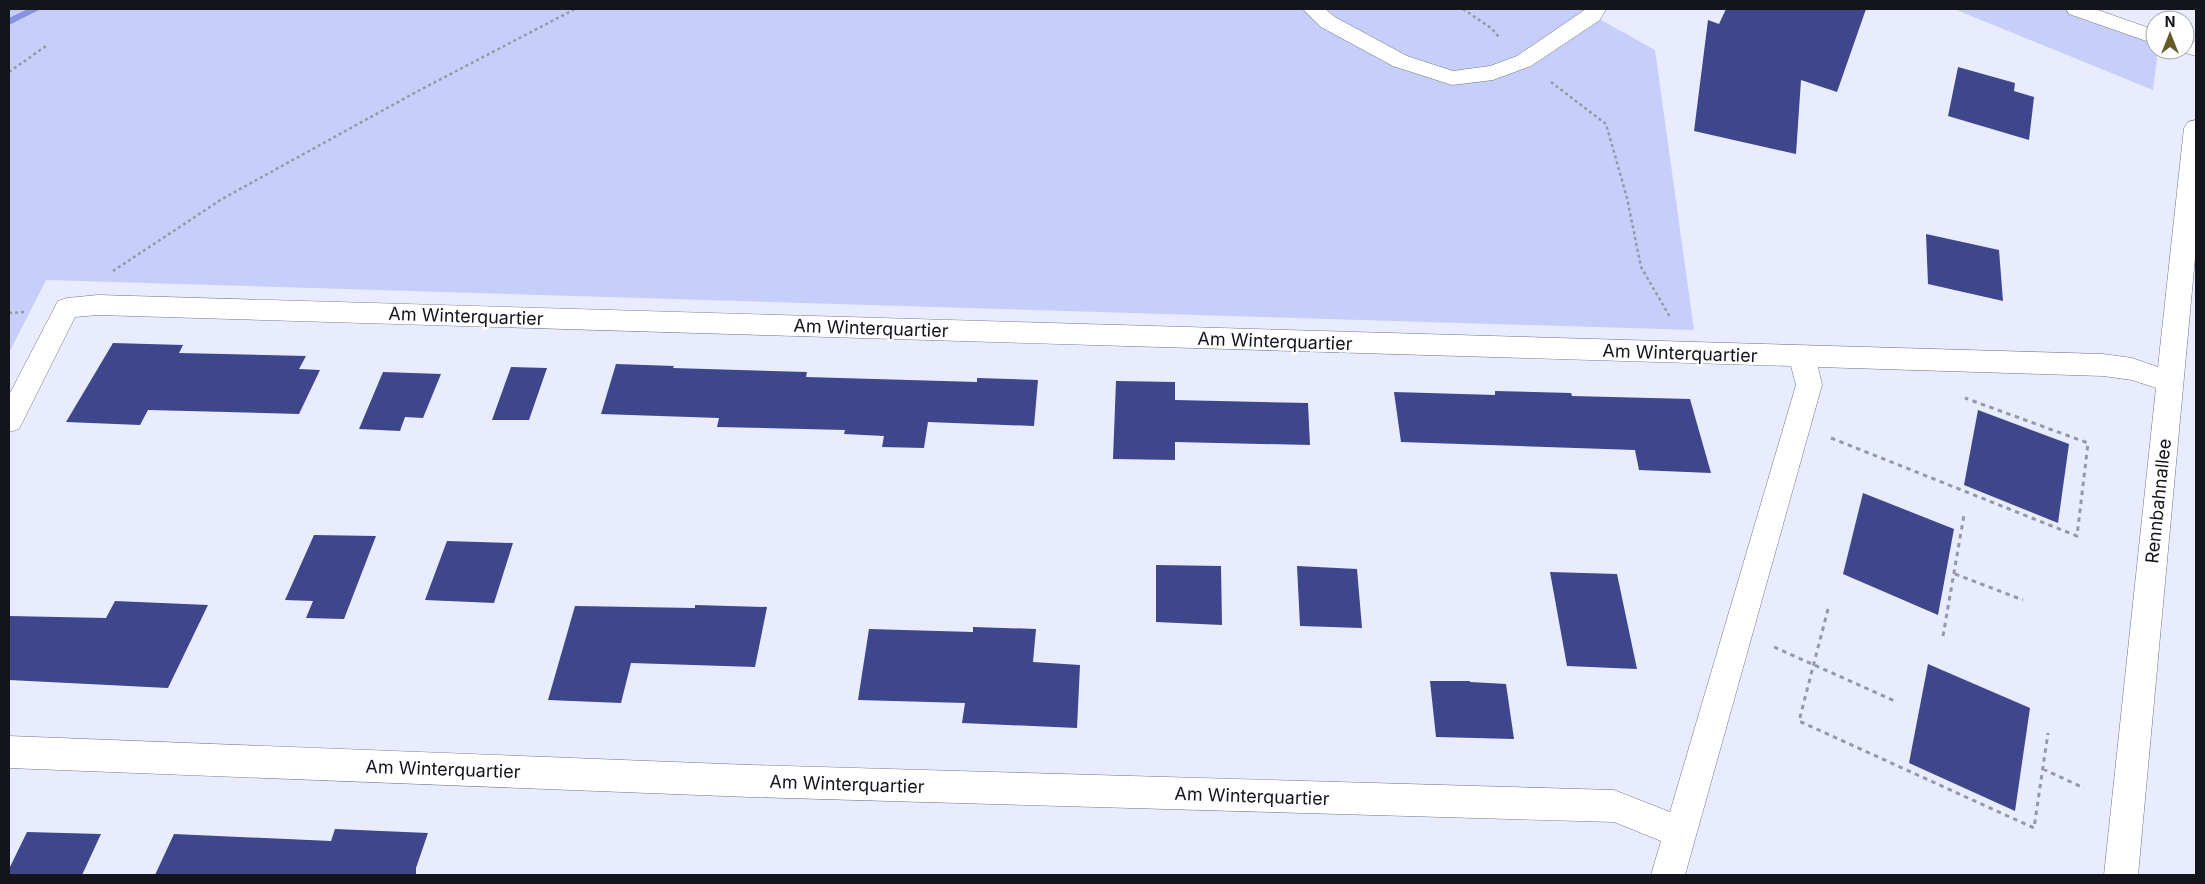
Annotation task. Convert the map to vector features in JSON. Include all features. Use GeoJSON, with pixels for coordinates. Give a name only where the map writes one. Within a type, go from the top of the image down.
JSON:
{"type":"FeatureCollection","features":[{"type":"Feature","properties":{"kind":"street","name":"Rennbahnallee"},"geometry":{"type":"LineString","coordinates":[[2121,875],[2142,647],[2196,128]]}},
{"type":"Feature","properties":{"kind":"street","name":"Am Winterquartier"},"geometry":{"type":"LineString","coordinates":[[66,308],[98,305],[2103,365],[2132,369],[2171,382]]}},
{"type":"Feature","properties":{"kind":"street"},"geometry":{"type":"LineString","coordinates":[[9,422],[66,308]]}},
{"type":"Feature","properties":{"kind":"street"},"geometry":{"type":"LineString","coordinates":[[1668,875],[1809,385],[1802,357]]}},
{"type":"Feature","properties":{"kind":"street","name":"Am Winterquartier"},"geometry":{"type":"LineString","coordinates":[[9,752],[750,781],[1614,806],[1681,833]]}},
{"type":"Feature","properties":{"kind":"lane"},"geometry":{"type":"LineString","coordinates":[[1314,9],[1328,22],[1400,61],[1452,78],[1493,73],[1524,61],[1593,16],[1596,9]]}},
{"type":"Feature","properties":{"kind":"lane"},"geometry":{"type":"LineString","coordinates":[[2076,9],[2145,33]]}},
{"type":"Feature","properties":{"kind":"path"},"geometry":{"type":"LineString","coordinates":[[66,308],[123,263],[222,199],[418,91],[575,9]]}},
{"type":"Feature","properties":{"kind":"path"},"geometry":{"type":"LineString","coordinates":[[1462,9],[1491,28],[1524,61],[1606,124],[1627,198],[1641,267],[1673,322],[1689,335],[1692,353]]}},
{"type":"Feature","properties":{"kind":"path"},"geometry":{"type":"LineString","coordinates":[[9,72],[46,46]]}},
{"type":"Feature","properties":{"kind":"path"},"geometry":{"type":"LineString","coordinates":[[1798,425],[2077,536],[2088,443],[1962,397]]}},
{"type":"Feature","properties":{"kind":"path"},"geometry":{"type":"LineString","coordinates":[[1943,636],[1964,515]]}},
{"type":"Feature","properties":{"kind":"path"},"geometry":{"type":"LineString","coordinates":[[1955,574],[2023,600]]}},
{"type":"Feature","properties":{"kind":"path"},"geometry":{"type":"LineString","coordinates":[[1828,609],[1799,721],[2034,828],[2048,733]]}},
{"type":"Feature","properties":{"kind":"path"},"geometry":{"type":"LineString","coordinates":[[1739,632],[1897,702]]}},
{"type":"Feature","properties":{"kind":"path"},"geometry":{"type":"LineString","coordinates":[[2043,770],[2084,788]]}},
{"type":"Feature","properties":{"kind":"shaded area"},"geometry":{"type":"Polygon","coordinates":[[[9,9],[1581,9],[1655,50],[1694,330],[46,280],[9,353],[9,9]]]}},
{"type":"Feature","properties":{"kind":"shaded area"},"geometry":{"type":"Polygon","coordinates":[[[1954,9],[2062,9],[2145,40],[2145,60],[2157,60],[2153,90],[1954,9]]]}},
{"type":"Feature","properties":{"kind":"building"},"geometry":{"type":"Polygon","coordinates":[[[1726,9],[1866,9],[1837,92],[1801,80],[1796,154],[1694,131],[1708,20],[1719,24],[1726,9]]]}},
{"type":"Feature","properties":{"kind":"building"},"geometry":{"type":"Polygon","coordinates":[[[1958,67],[2015,83],[2014,91],[2034,97],[2029,140],[1948,116],[1958,67]]]}},
{"type":"Feature","properties":{"kind":"building"},"geometry":{"type":"Polygon","coordinates":[[[1926,234],[1999,250],[2003,301],[1928,284],[1926,234]]]}},
{"type":"Feature","properties":{"kind":"building"},"geometry":{"type":"Polygon","coordinates":[[[113,343],[183,345],[179,353],[306,356],[299,369],[320,370],[299,414],[148,410],[140,425],[66,422],[113,343]]]}},
{"type":"Feature","properties":{"kind":"building"},"geometry":{"type":"Polygon","coordinates":[[[616,364],[674,366],[673,368],[807,372],[806,377],[977,382],[977,378],[1038,380],[1034,426],[928,422],[924,448],[882,447],[884,436],[844,434],[845,430],[717,427],[719,418],[601,414],[616,364]]]}},
{"type":"Feature","properties":{"kind":"building"},"geometry":{"type":"Polygon","coordinates":[[[511,367],[547,368],[529,420],[492,420],[511,367]]]}},
{"type":"Feature","properties":{"kind":"building"},"geometry":{"type":"Polygon","coordinates":[[[383,372],[441,374],[423,418],[405,417],[400,431],[359,429],[383,372]]]}},
{"type":"Feature","properties":{"kind":"building"},"geometry":{"type":"Polygon","coordinates":[[[1116,381],[1175,382],[1175,400],[1308,403],[1310,445],[1175,442],[1175,460],[1113,459],[1116,381]]]}},
{"type":"Feature","properties":{"kind":"building"},"geometry":{"type":"Polygon","coordinates":[[[1495,391],[1571,393],[1572,396],[1690,399],[1711,473],[1639,470],[1635,450],[1401,442],[1394,392],[1495,395],[1495,391]]]}},
{"type":"Feature","properties":{"kind":"building"},"geometry":{"type":"Polygon","coordinates":[[[1978,410],[2069,444],[2058,523],[1964,485],[1978,410]]]}},
{"type":"Feature","properties":{"kind":"building"},"geometry":{"type":"Polygon","coordinates":[[[1863,493],[1954,529],[1938,615],[1843,574],[1863,493]]]}},
{"type":"Feature","properties":{"kind":"building"},"geometry":{"type":"Polygon","coordinates":[[[314,535],[376,536],[344,619],[306,618],[313,601],[285,600],[314,535]]]}},
{"type":"Feature","properties":{"kind":"building"},"geometry":{"type":"Polygon","coordinates":[[[447,541],[513,543],[494,603],[425,600],[447,541]]]}},
{"type":"Feature","properties":{"kind":"building"},"geometry":{"type":"Polygon","coordinates":[[[1156,565],[1221,566],[1222,625],[1156,622],[1156,565]]]}},
{"type":"Feature","properties":{"kind":"building"},"geometry":{"type":"Polygon","coordinates":[[[1297,566],[1357,569],[1362,628],[1300,626],[1297,566]]]}},
{"type":"Feature","properties":{"kind":"building"},"geometry":{"type":"Polygon","coordinates":[[[1550,572],[1617,574],[1637,669],[1567,666],[1550,572]]]}},
{"type":"Feature","properties":{"kind":"building"},"geometry":{"type":"Polygon","coordinates":[[[115,601],[208,605],[168,688],[9,680],[9,616],[106,618],[115,601]]]}},
{"type":"Feature","properties":{"kind":"building"},"geometry":{"type":"Polygon","coordinates":[[[695,605],[767,607],[755,667],[631,663],[621,703],[548,700],[575,606],[695,608],[695,605]]]}},
{"type":"Feature","properties":{"kind":"building"},"geometry":{"type":"Polygon","coordinates":[[[973,627],[1036,629],[1033,662],[1080,665],[1077,728],[962,723],[965,703],[858,700],[869,629],[973,632],[973,627]]]}},
{"type":"Feature","properties":{"kind":"building"},"geometry":{"type":"Polygon","coordinates":[[[1928,664],[2030,708],[2015,811],[1909,763],[1928,664]]]}},
{"type":"Feature","properties":{"kind":"building"},"geometry":{"type":"Polygon","coordinates":[[[1430,681],[1470,681],[1506,684],[1514,739],[1436,737],[1430,681]]]}},
{"type":"Feature","properties":{"kind":"building"},"geometry":{"type":"Polygon","coordinates":[[[335,829],[428,833],[416,868],[416,875],[155,875],[174,834],[331,841],[335,829]]]}},
{"type":"Feature","properties":{"kind":"building"},"geometry":{"type":"Polygon","coordinates":[[[27,832],[101,834],[82,875],[9,875],[9,869],[27,832]]]}},
{"type":"Feature","properties":{"kind":"waterway"},"geometry":{"type":"LineString","coordinates":[[9,22],[36,9]]}}]}
